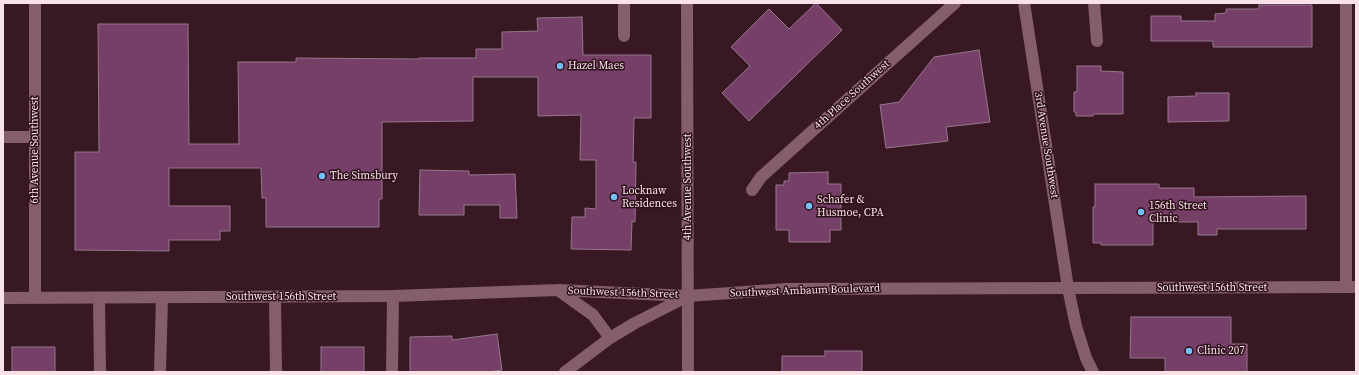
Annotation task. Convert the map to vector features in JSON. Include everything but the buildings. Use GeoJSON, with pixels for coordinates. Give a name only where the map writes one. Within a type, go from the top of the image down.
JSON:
{"type":"FeatureCollection","features":[{"type":"Feature","properties":{"kind":"street","name":"6th Avenue Southwest"},"geometry":{"type":"LineString","coordinates":[[35,3],[35,298]]}},
{"type":"Feature","properties":{"kind":"street"},"geometry":{"type":"LineString","coordinates":[[624,3],[624,36]]}},
{"type":"Feature","properties":{"kind":"street","name":"4th Avenue Southwest"},"geometry":{"type":"LineString","coordinates":[[687,3],[688,372]]}},
{"type":"Feature","properties":{"kind":"street","name":"4th Place Southwest"},"geometry":{"type":"LineString","coordinates":[[752,190],[761,177],[955,3]]}},
{"type":"Feature","properties":{"kind":"street","name":"3rd Avenue Southwest"},"geometry":{"type":"LineString","coordinates":[[1024,3],[1068,288],[1076,326],[1092,372]]}},
{"type":"Feature","properties":{"kind":"street"},"geometry":{"type":"LineString","coordinates":[[1094,3],[1097,41]]}},
{"type":"Feature","properties":{"kind":"street"},"geometry":{"type":"LineString","coordinates":[[1346,3],[1351,287]]}},
{"type":"Feature","properties":{"kind":"street"},"geometry":{"type":"LineString","coordinates":[[3,137],[35,137]]}},
{"type":"Feature","properties":{"kind":"street","name":"Southwest 156th Street"},"geometry":{"type":"LineString","coordinates":[[1068,288],[1351,287]]}},
{"type":"Feature","properties":{"kind":"street","name":"Southwest Ambaum Boulevard"},"geometry":{"type":"LineString","coordinates":[[565,372],[610,338],[635,323],[688,296],[787,289],[1068,288]]}},
{"type":"Feature","properties":{"kind":"street","name":"Southwest 156th Street"},"geometry":{"type":"LineString","coordinates":[[3,298],[393,296],[558,290],[688,296]]}},
{"type":"Feature","properties":{"kind":"street","name":"Southwest 156th Street"},"geometry":{"type":"LineString","coordinates":[[558,290],[593,315],[610,338]]}},
{"type":"Feature","properties":{"kind":"street"},"geometry":{"type":"LineString","coordinates":[[392,372],[393,296]]}},
{"type":"Feature","properties":{"kind":"street"},"geometry":{"type":"LineString","coordinates":[[160,372],[162,297]]}},
{"type":"Feature","properties":{"kind":"street"},"geometry":{"type":"LineString","coordinates":[[275,297],[276,372]]}},
{"type":"Feature","properties":{"kind":"street"},"geometry":{"type":"LineString","coordinates":[[99,298],[100,372]]}},
{"type":"Feature","properties":{"kind":"place","name":"Hazel Maes"},"geometry":{"type":"Point","coordinates":[560,66]}},
{"type":"Feature","properties":{"kind":"place","name":"The Simsbury"},"geometry":{"type":"Point","coordinates":[322,176]}},
{"type":"Feature","properties":{"kind":"place","name":"Locknaw Residences"},"geometry":{"type":"Point","coordinates":[614,197]}},
{"type":"Feature","properties":{"kind":"place","name":"Schafer & Husmoe, CPA"},"geometry":{"type":"Point","coordinates":[809,206]}},
{"type":"Feature","properties":{"kind":"place","name":"156th Street Clinic"},"geometry":{"type":"Point","coordinates":[1141,212]}},
{"type":"Feature","properties":{"kind":"place","name":"Clinic 207"},"geometry":{"type":"Point","coordinates":[1189,351]}}]}
